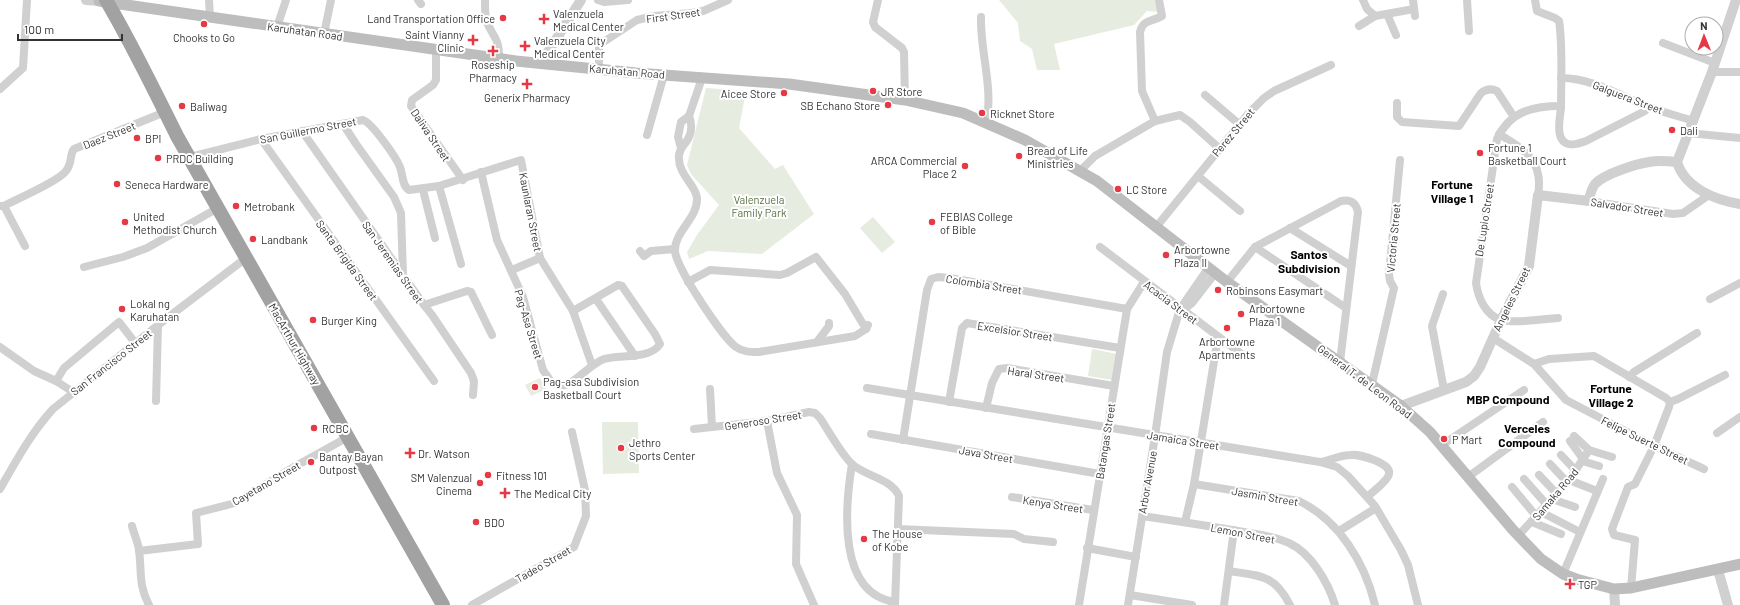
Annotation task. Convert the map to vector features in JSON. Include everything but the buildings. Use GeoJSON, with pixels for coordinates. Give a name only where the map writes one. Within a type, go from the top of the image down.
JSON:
{"type":"FeatureCollection","features":[{"type":"Feature","properties":{"kind":"highway","name":"MacArthur Highway"},"geometry":{"type":"LineString","coordinates":[[99,1],[139,73],[149,82],[246,258],[443,605]]}},
{"type":"Feature","properties":{"kind":"main road","name":"Karuhatan Road"},"geometry":{"type":"LineString","coordinates":[[99,1],[499,58],[664,75],[789,84],[905,100],[963,113],[986,123]]}},
{"type":"Feature","properties":{"kind":"main road","name":"General T. de Leon Road"},"geometry":{"type":"LineString","coordinates":[[986,123],[1025,140],[1080,171],[1157,226],[1210,273],[1227,282],[1401,406],[1430,432],[1518,536],[1541,560],[1563,574],[1614,589],[1631,588],[1740,564]]}},
{"type":"Feature","properties":{"kind":"street"},"geometry":{"type":"LineString","coordinates":[[0,89],[23,68],[27,0]]}},
{"type":"Feature","properties":{"kind":"street"},"geometry":{"type":"LineString","coordinates":[[208,0],[210,17]]}},
{"type":"Feature","properties":{"kind":"street"},"geometry":{"type":"LineString","coordinates":[[277,27],[286,0]]}},
{"type":"Feature","properties":{"kind":"street"},"geometry":{"type":"LineString","coordinates":[[324,34],[331,0]]}},
{"type":"Feature","properties":{"kind":"street"},"geometry":{"type":"LineString","coordinates":[[485,0],[486,20],[497,38],[500,50],[499,58]]}},
{"type":"Feature","properties":{"kind":"street"},"geometry":{"type":"LineString","coordinates":[[542,63],[581,0]]}},
{"type":"Feature","properties":{"kind":"street"},"geometry":{"type":"LineString","coordinates":[[598,0],[604,2],[628,0]]}},
{"type":"Feature","properties":{"kind":"street","name":"First Street"},"geometry":{"type":"LineString","coordinates":[[599,69],[599,45],[637,20],[654,16],[692,14],[704,11],[728,0]]}},
{"type":"Feature","properties":{"kind":"street"},"geometry":{"type":"LineString","coordinates":[[878,0],[873,22],[875,27],[902,48],[904,52],[905,100]]}},
{"type":"Feature","properties":{"kind":"street"},"geometry":{"type":"LineString","coordinates":[[1154,121],[1142,91],[1140,32],[1141,26],[1146,22],[1162,16],[1159,0]]}},
{"type":"Feature","properties":{"kind":"street"},"geometry":{"type":"LineString","coordinates":[[1363,0],[1367,9],[1374,16]]}},
{"type":"Feature","properties":{"kind":"street"},"geometry":{"type":"LineString","coordinates":[[1359,26],[1374,16],[1414,12],[1413,0]]}},
{"type":"Feature","properties":{"kind":"street"},"geometry":{"type":"LineString","coordinates":[[1467,0],[1469,31]]}},
{"type":"Feature","properties":{"kind":"street"},"geometry":{"type":"LineString","coordinates":[[1535,0],[1537,11],[1559,21],[1561,78],[1560,136],[1564,141],[1569,145],[1577,145],[1645,111],[1648,106]]}},
{"type":"Feature","properties":{"kind":"street"},"geometry":{"type":"LineString","coordinates":[[1736,0],[1694,121],[1677,162],[1680,171],[1693,185],[1725,202],[1740,204]]}},
{"type":"Feature","properties":{"kind":"street"},"geometry":{"type":"LineString","coordinates":[[1387,14],[1396,36]]}},
{"type":"Feature","properties":{"kind":"street"},"geometry":{"type":"LineString","coordinates":[[981,17],[988,84],[988,117],[986,123]]}},
{"type":"Feature","properties":{"kind":"street"},"geometry":{"type":"LineString","coordinates":[[1664,43],[1713,68],[1740,72]]}},
{"type":"Feature","properties":{"kind":"street","name":"Daliva Street"},"geometry":{"type":"LineString","coordinates":[[436,50],[436,78],[434,85],[412,100],[411,106],[463,180]]}},
{"type":"Feature","properties":{"kind":"street","name":"Perez Street"},"geometry":{"type":"LineString","coordinates":[[1157,226],[1256,105],[1274,91],[1331,65]]}},
{"type":"Feature","properties":{"kind":"street"},"geometry":{"type":"LineString","coordinates":[[647,135],[664,75]]}},
{"type":"Feature","properties":{"kind":"street"},"geometry":{"type":"LineString","coordinates":[[688,282],[710,270],[780,275],[788,273],[816,257],[845,294],[867,327],[855,336],[759,352],[745,351],[736,347],[725,337],[688,282],[676,261],[675,249],[679,236],[696,206],[697,197],[681,171],[679,155],[681,148],[678,137],[681,122],[689,116],[702,78]]}},
{"type":"Feature","properties":{"kind":"street","name":"Galguera Street"},"geometry":{"type":"LineString","coordinates":[[1561,78],[1578,79],[1598,85],[1648,106],[1694,121]]}},
{"type":"Feature","properties":{"kind":"street"},"geometry":{"type":"LineString","coordinates":[[1397,103],[1396,117],[1402,122],[1459,126],[1481,93],[1485,90],[1493,89],[1497,91],[1514,117]]}},
{"type":"Feature","properties":{"kind":"street"},"geometry":{"type":"LineString","coordinates":[[1205,95],[1239,124]]}},
{"type":"Feature","properties":{"kind":"street","name":"De Lupio Street"},"geometry":{"type":"LineString","coordinates":[[1501,320],[1484,307],[1479,300],[1476,283],[1499,134],[1514,117],[1530,108],[1561,106]]}},
{"type":"Feature","properties":{"kind":"street","name":"Daez Street"},"geometry":{"type":"LineString","coordinates":[[2,206],[62,176],[71,164],[71,153],[74,149],[165,112]]}},
{"type":"Feature","properties":{"kind":"street"},"geometry":{"type":"LineString","coordinates":[[1080,171],[1095,156],[1154,121],[1180,115],[1220,149]]}},
{"type":"Feature","properties":{"kind":"street","name":"San Guillermo Street"},"geometry":{"type":"LineString","coordinates":[[190,157],[261,139],[358,121],[367,121],[398,162],[406,189],[423,190],[463,180],[481,172]]}},
{"type":"Feature","properties":{"kind":"street"},"geometry":{"type":"LineString","coordinates":[[343,124],[394,197],[401,212],[403,275]]}},
{"type":"Feature","properties":{"kind":"street","name":"San Jeremias Street"},"geometry":{"type":"LineString","coordinates":[[302,131],[432,315],[471,373],[474,381],[473,395]]}},
{"type":"Feature","properties":{"kind":"street"},"geometry":{"type":"LineString","coordinates":[[1688,133],[1740,138]]}},
{"type":"Feature","properties":{"kind":"street","name":"Angeles Street"},"geometry":{"type":"LineString","coordinates":[[1401,406],[1466,382],[1474,376],[1480,367],[1501,320],[1528,266],[1540,186],[1535,162],[1523,150],[1499,134]]}},
{"type":"Feature","properties":{"kind":"street","name":"Santa Brigida Street"},"geometry":{"type":"LineString","coordinates":[[261,139],[434,381]]}},
{"type":"Feature","properties":{"kind":"street","name":"Kaunlaran Street"},"geometry":{"type":"LineString","coordinates":[[481,172],[521,160],[540,258],[573,311],[592,365]]}},
{"type":"Feature","properties":{"kind":"street","name":"Victoria Street"},"geometry":{"type":"LineString","coordinates":[[1372,384],[1394,288],[1390,281],[1389,274],[1400,160]]}},
{"type":"Feature","properties":{"kind":"street"},"geometry":{"type":"LineString","coordinates":[[1589,201],[1595,184],[1606,176],[1650,162],[1664,160],[1677,162]]}},
{"type":"Feature","properties":{"kind":"street","name":"Pag-Asa Street"},"geometry":{"type":"LineString","coordinates":[[481,172],[497,240],[523,297],[543,370],[547,378],[552,383],[564,385],[569,384],[592,365],[603,360],[613,357],[635,356],[658,347],[660,344],[655,334],[622,286],[618,286],[596,299]]}},
{"type":"Feature","properties":{"kind":"street"},"geometry":{"type":"LineString","coordinates":[[1198,176],[1240,211]]}},
{"type":"Feature","properties":{"kind":"street"},"geometry":{"type":"LineString","coordinates":[[439,186],[461,264]]}},
{"type":"Feature","properties":{"kind":"street"},"geometry":{"type":"LineString","coordinates":[[423,190],[435,238]]}},
{"type":"Feature","properties":{"kind":"street","name":"Salvador Street"},"geometry":{"type":"LineString","coordinates":[[1538,195],[1673,214],[1683,212],[1709,194]]}},
{"type":"Feature","properties":{"kind":"street"},"geometry":{"type":"LineString","coordinates":[[1227,282],[1256,248],[1290,228],[1342,201],[1347,200],[1353,202],[1357,207],[1358,212],[1340,362]]}},
{"type":"Feature","properties":{"kind":"street"},"geometry":{"type":"LineString","coordinates":[[2,206],[25,246]]}},
{"type":"Feature","properties":{"kind":"street"},"geometry":{"type":"LineString","coordinates":[[84,267],[123,257],[147,248],[218,208]]}},
{"type":"Feature","properties":{"kind":"street"},"geometry":{"type":"LineString","coordinates":[[1290,228],[1351,266]]}},
{"type":"Feature","properties":{"kind":"street","name":"Acacia Street"},"geometry":{"type":"LineString","coordinates":[[1100,247],[1180,311],[1244,356]]}},
{"type":"Feature","properties":{"kind":"street"},"geometry":{"type":"LineString","coordinates":[[1256,248],[1346,308]]}},
{"type":"Feature","properties":{"kind":"street"},"geometry":{"type":"LineString","coordinates":[[640,251],[644,256],[652,251],[675,249]]}},
{"type":"Feature","properties":{"kind":"street","name":"San Francisco Street"},"geometry":{"type":"LineString","coordinates":[[0,489],[25,445],[53,409],[158,325],[246,258]]}},
{"type":"Feature","properties":{"kind":"street"},"geometry":{"type":"LineString","coordinates":[[512,270],[540,258]]}},
{"type":"Feature","properties":{"kind":"street","name":"Arbor Avenue"},"geometry":{"type":"LineString","coordinates":[[1128,605],[1167,352],[1180,311],[1192,303],[1210,273]]}},
{"type":"Feature","properties":{"kind":"street","name":"Colombia Street"},"geometry":{"type":"LineString","coordinates":[[903,440],[927,290],[931,279],[938,277],[950,278],[1127,309]]}},
{"type":"Feature","properties":{"kind":"street","name":"Batangas Street"},"geometry":{"type":"LineString","coordinates":[[1079,605],[1093,510],[1127,309],[1144,282]]}},
{"type":"Feature","properties":{"kind":"street"},"geometry":{"type":"LineString","coordinates":[[1710,299],[1740,283]]}},
{"type":"Feature","properties":{"kind":"street"},"geometry":{"type":"LineString","coordinates":[[424,305],[467,291],[471,292],[492,335]]}},
{"type":"Feature","properties":{"kind":"street"},"geometry":{"type":"LineString","coordinates":[[1443,294],[1432,326],[1444,390]]}},
{"type":"Feature","properties":{"kind":"street"},"geometry":{"type":"LineString","coordinates":[[573,311],[596,299],[635,356]]}},
{"type":"Feature","properties":{"kind":"street"},"geometry":{"type":"LineString","coordinates":[[1501,320],[1525,321],[1558,318]]}},
{"type":"Feature","properties":{"kind":"street"},"geometry":{"type":"LineString","coordinates":[[56,381],[64,368],[120,322],[136,344]]}},
{"type":"Feature","properties":{"kind":"street"},"geometry":{"type":"LineString","coordinates":[[817,342],[829,326],[829,322]]}},
{"type":"Feature","properties":{"kind":"street","name":"Excelsior Street"},"geometry":{"type":"LineString","coordinates":[[950,402],[962,328],[967,323],[1120,348]]}},
{"type":"Feature","properties":{"kind":"street"},"geometry":{"type":"LineString","coordinates":[[156,402],[158,325]]}},
{"type":"Feature","properties":{"kind":"street"},"geometry":{"type":"LineString","coordinates":[[1628,377],[1697,334]]}},
{"type":"Feature","properties":{"kind":"street"},"geometry":{"type":"LineString","coordinates":[[1185,522],[1194,484],[1218,337]]}},
{"type":"Feature","properties":{"kind":"street","name":"Felipe Suerte Street"},"geometry":{"type":"LineString","coordinates":[[1493,338],[1534,364],[1566,400],[1654,446],[1704,469]]}},
{"type":"Feature","properties":{"kind":"street"},"geometry":{"type":"LineString","coordinates":[[0,347],[34,371],[56,381],[73,392]]}},
{"type":"Feature","properties":{"kind":"street"},"geometry":{"type":"LineString","coordinates":[[1534,364],[1549,359],[1594,356],[1666,398],[1670,402]]}},
{"type":"Feature","properties":{"kind":"street","name":"Haral Street"},"geometry":{"type":"LineString","coordinates":[[986,408],[992,383],[999,369],[1007,368],[1114,386]]}},
{"type":"Feature","properties":{"kind":"street"},"geometry":{"type":"LineString","coordinates":[[1670,402],[1678,400],[1724,376]]}},
{"type":"Feature","properties":{"kind":"street","name":"Jamaica Street"},"geometry":{"type":"LineString","coordinates":[[867,388],[1320,462],[1337,467],[1368,496],[1376,508],[1408,565],[1418,605]]}},
{"type":"Feature","properties":{"kind":"street","name":"Generoso Street"},"geometry":{"type":"LineString","coordinates":[[710,389],[712,427],[767,421],[804,413],[814,414],[820,418],[852,464],[891,485],[897,490],[899,496],[895,604]]}},
{"type":"Feature","properties":{"kind":"street"},"geometry":{"type":"LineString","coordinates":[[1442,446],[1524,390]]}},
{"type":"Feature","properties":{"kind":"street"},"geometry":{"type":"LineString","coordinates":[[1631,588],[1635,540],[1614,535],[1612,529],[1628,487],[1635,484],[1654,446],[1670,402]]}},
{"type":"Feature","properties":{"kind":"street"},"geometry":{"type":"LineString","coordinates":[[1717,433],[1740,417]]}},
{"type":"Feature","properties":{"kind":"street"},"geometry":{"type":"LineString","coordinates":[[767,421],[777,473],[797,515],[796,564],[814,605]]}},
{"type":"Feature","properties":{"kind":"street"},"geometry":{"type":"LineString","coordinates":[[1468,476],[1544,422]]}},
{"type":"Feature","properties":{"kind":"street"},"geometry":{"type":"LineString","coordinates":[[694,429],[712,427]]}},
{"type":"Feature","properties":{"kind":"street","name":"Tadeo Street"},"geometry":{"type":"LineString","coordinates":[[472,605],[574,547],[586,516],[585,490],[572,432]]}},
{"type":"Feature","properties":{"kind":"street","name":"Java Street"},"geometry":{"type":"LineString","coordinates":[[871,434],[1100,474]]}},
{"type":"Feature","properties":{"kind":"street","name":"Cayetano Street"},"geometry":{"type":"LineString","coordinates":[[139,551],[198,544],[196,513],[235,503],[294,466],[348,437]]}},
{"type":"Feature","properties":{"kind":"street"},"geometry":{"type":"LineString","coordinates":[[1598,466],[1582,460],[1572,439],[1589,450],[1612,457]]}},
{"type":"Feature","properties":{"kind":"street","name":"Samaka Road"},"geometry":{"type":"LineString","coordinates":[[1518,536],[1537,517],[1568,481],[1589,450]]}},
{"type":"Feature","properties":{"kind":"street"},"geometry":{"type":"LineString","coordinates":[[1320,462],[1349,455],[1357,455],[1388,467],[1390,472],[1388,476],[1368,496]]}},
{"type":"Feature","properties":{"kind":"street"},"geometry":{"type":"LineString","coordinates":[[1562,455],[1576,471]]}},
{"type":"Feature","properties":{"kind":"street"},"geometry":{"type":"LineString","coordinates":[[852,464],[847,511],[854,569],[863,585],[873,595],[895,604]]}},
{"type":"Feature","properties":{"kind":"street"},"geometry":{"type":"LineString","coordinates":[[1550,464],[1568,481],[1598,491]]}},
{"type":"Feature","properties":{"kind":"street"},"geometry":{"type":"LineString","coordinates":[[1539,475],[1552,499]]}},
{"type":"Feature","properties":{"kind":"street"},"geometry":{"type":"LineString","coordinates":[[1524,479],[1552,499],[1575,507]]}},
{"type":"Feature","properties":{"kind":"street"},"geometry":{"type":"LineString","coordinates":[[1563,574],[1603,479]]}},
{"type":"Feature","properties":{"kind":"street","name":"Jasmin Street"},"geometry":{"type":"LineString","coordinates":[[1194,484],[1299,501],[1314,508],[1339,531],[1360,564],[1375,605]]}},
{"type":"Feature","properties":{"kind":"street"},"geometry":{"type":"LineString","coordinates":[[1512,487],[1537,517],[1561,534]]}},
{"type":"Feature","properties":{"kind":"street","name":"Kenya Street"},"geometry":{"type":"LineString","coordinates":[[1012,497],[1093,510]]}},
{"type":"Feature","properties":{"kind":"street"},"geometry":{"type":"LineString","coordinates":[[1339,531],[1376,508]]}},
{"type":"Feature","properties":{"kind":"street","name":"Lemon Street"},"geometry":{"type":"LineString","coordinates":[[1142,516],[1234,530],[1276,538],[1289,543],[1302,552],[1314,565],[1332,595],[1335,605]]}},
{"type":"Feature","properties":{"kind":"street"},"geometry":{"type":"LineString","coordinates":[[1537,517],[1576,530]]}},
{"type":"Feature","properties":{"kind":"street"},"geometry":{"type":"LineString","coordinates":[[132,526],[139,551],[140,582],[149,605]]}},
{"type":"Feature","properties":{"kind":"street"},"geometry":{"type":"LineString","coordinates":[[898,529],[1014,534],[1024,538],[1053,542]]}},
{"type":"Feature","properties":{"kind":"street"},"geometry":{"type":"LineString","coordinates":[[1224,605],[1234,530]]}},
{"type":"Feature","properties":{"kind":"street"},"geometry":{"type":"LineString","coordinates":[[1087,548],[1136,557]]}},
{"type":"Feature","properties":{"kind":"street"},"geometry":{"type":"LineString","coordinates":[[1718,570],[1728,605]]}},
{"type":"Feature","properties":{"kind":"street"},"geometry":{"type":"LineString","coordinates":[[1229,571],[1265,577],[1284,594],[1290,605]]}},
{"type":"Feature","properties":{"kind":"street"},"geometry":{"type":"LineString","coordinates":[[1614,589],[1615,605]]}},
{"type":"Feature","properties":{"kind":"street"},"geometry":{"type":"LineString","coordinates":[[1130,595],[1175,604],[1192,605]]}},
{"type":"Feature","properties":{"kind":"green space"},"geometry":{"type":"Polygon","coordinates":[[[999,0],[1155,0],[1159,12],[1147,11],[1134,25],[1054,44],[1060,70],[1037,70],[1032,49],[1020,41],[1018,23],[999,0]]]}},
{"type":"Feature","properties":{"kind":"green space","name":"Valenzuela Family Park"},"geometry":{"type":"Polygon","coordinates":[[[706,88],[746,91],[739,128],[775,169],[783,165],[814,214],[762,254],[708,251],[689,259],[687,252],[697,235],[719,205],[691,174],[687,165],[706,88]]]}},
{"type":"Feature","properties":{"kind":"green space"},"geometry":{"type":"Polygon","coordinates":[[[873,217],[895,242],[882,253],[860,228],[873,217]]]}},
{"type":"Feature","properties":{"kind":"green space"},"geometry":{"type":"Polygon","coordinates":[[[1092,349],[1117,354],[1112,380],[1088,376],[1092,349]]]}},
{"type":"Feature","properties":{"kind":"green space","name":"Pag-asa Subdivision Basketball Court"},"geometry":{"type":"Polygon","coordinates":[[[540,378],[546,389],[531,396],[525,385],[540,378]]]}},
{"type":"Feature","properties":{"kind":"green space","name":"Jethro Sports Center"},"geometry":{"type":"Polygon","coordinates":[[[602,422],[638,422],[639,473],[603,474],[602,422]]]}},
{"type":"Feature","properties":{"kind":"place","name":"Land Transportation Office"},"geometry":{"type":"Point","coordinates":[503,18]}},
{"type":"Feature","properties":{"kind":"place","name":"Valenzuela Medical Center"},"geometry":{"type":"Point","coordinates":[544,19]}},
{"type":"Feature","properties":{"kind":"place","name":"Chooks to Go"},"geometry":{"type":"Point","coordinates":[204,24]}},
{"type":"Feature","properties":{"kind":"place","name":"Saint Vianny Clinic"},"geometry":{"type":"Point","coordinates":[473,40]}},
{"type":"Feature","properties":{"kind":"place","name":"Valenzuela City Medical Center"},"geometry":{"type":"Point","coordinates":[525,46]}},
{"type":"Feature","properties":{"kind":"place","name":"Roseship Pharmacy"},"geometry":{"type":"Point","coordinates":[493,51]}},
{"type":"Feature","properties":{"kind":"place","name":"Generix Pharmacy"},"geometry":{"type":"Point","coordinates":[527,84]}},
{"type":"Feature","properties":{"kind":"place","name":"JR Store"},"geometry":{"type":"Point","coordinates":[873,91]}},
{"type":"Feature","properties":{"kind":"place","name":"Aicee Store"},"geometry":{"type":"Point","coordinates":[784,93]}},
{"type":"Feature","properties":{"kind":"place","name":"SB Echano Store"},"geometry":{"type":"Point","coordinates":[888,105]}},
{"type":"Feature","properties":{"kind":"place","name":"Baliwag"},"geometry":{"type":"Point","coordinates":[182,106]}},
{"type":"Feature","properties":{"kind":"place","name":"Ricknet Store"},"geometry":{"type":"Point","coordinates":[982,113]}},
{"type":"Feature","properties":{"kind":"place","name":"Dali"},"geometry":{"type":"Point","coordinates":[1672,130]}},
{"type":"Feature","properties":{"kind":"place","name":"BPI"},"geometry":{"type":"Point","coordinates":[137,138]}},
{"type":"Feature","properties":{"kind":"place","name":"Fortune 1 Basketball Court"},"geometry":{"type":"Point","coordinates":[1480,153]}},
{"type":"Feature","properties":{"kind":"place","name":"Bread of Life Ministries"},"geometry":{"type":"Point","coordinates":[1019,156]}},
{"type":"Feature","properties":{"kind":"place","name":"PRDC Building"},"geometry":{"type":"Point","coordinates":[158,158]}},
{"type":"Feature","properties":{"kind":"place","name":"ARCA Commercial Place 2"},"geometry":{"type":"Point","coordinates":[965,166]}},
{"type":"Feature","properties":{"kind":"place","name":"Seneca Hardware"},"geometry":{"type":"Point","coordinates":[117,184]}},
{"type":"Feature","properties":{"kind":"place","name":"LC Store"},"geometry":{"type":"Point","coordinates":[1118,189]}},
{"type":"Feature","properties":{"kind":"place","name":"Metrobank"},"geometry":{"type":"Point","coordinates":[236,206]}},
{"type":"Feature","properties":{"kind":"place","name":"United Methodist Church"},"geometry":{"type":"Point","coordinates":[125,222]}},
{"type":"Feature","properties":{"kind":"place","name":"FEBIAS College of Bible"},"geometry":{"type":"Point","coordinates":[932,222]}},
{"type":"Feature","properties":{"kind":"place","name":"Landbank"},"geometry":{"type":"Point","coordinates":[253,239]}},
{"type":"Feature","properties":{"kind":"place","name":"Arbortowne Plaza II"},"geometry":{"type":"Point","coordinates":[1166,255]}},
{"type":"Feature","properties":{"kind":"place","name":"Robinsons Easymart"},"geometry":{"type":"Point","coordinates":[1218,290]}},
{"type":"Feature","properties":{"kind":"place","name":"Lokal ng Karuhatan"},"geometry":{"type":"Point","coordinates":[122,309]}},
{"type":"Feature","properties":{"kind":"place","name":"Arbortowne Plaza 1"},"geometry":{"type":"Point","coordinates":[1241,314]}},
{"type":"Feature","properties":{"kind":"place","name":"Burger King"},"geometry":{"type":"Point","coordinates":[313,320]}},
{"type":"Feature","properties":{"kind":"place","name":"Arbortowne Apartments"},"geometry":{"type":"Point","coordinates":[1227,328]}},
{"type":"Feature","properties":{"kind":"place","name":"Pag-asa Subdivision Basketball Court"},"geometry":{"type":"Point","coordinates":[535,387]}},
{"type":"Feature","properties":{"kind":"place","name":"RCBC"},"geometry":{"type":"Point","coordinates":[314,428]}},
{"type":"Feature","properties":{"kind":"place","name":"P Mart"},"geometry":{"type":"Point","coordinates":[1444,439]}},
{"type":"Feature","properties":{"kind":"place","name":"Jethro Sports Center"},"geometry":{"type":"Point","coordinates":[621,448]}},
{"type":"Feature","properties":{"kind":"place","name":"Dr. Watson"},"geometry":{"type":"Point","coordinates":[410,453]}},
{"type":"Feature","properties":{"kind":"place","name":"Bantay Bayan Outpost"},"geometry":{"type":"Point","coordinates":[311,462]}},
{"type":"Feature","properties":{"kind":"place","name":"Fitness 101"},"geometry":{"type":"Point","coordinates":[488,475]}},
{"type":"Feature","properties":{"kind":"place","name":"SM Valenzual Cinema"},"geometry":{"type":"Point","coordinates":[480,483]}},
{"type":"Feature","properties":{"kind":"place","name":"The Medical City"},"geometry":{"type":"Point","coordinates":[505,493]}},
{"type":"Feature","properties":{"kind":"place","name":"BDO"},"geometry":{"type":"Point","coordinates":[476,522]}},
{"type":"Feature","properties":{"kind":"place","name":"The House of Kobe"},"geometry":{"type":"Point","coordinates":[864,539]}},
{"type":"Feature","properties":{"kind":"place","name":"TGP"},"geometry":{"type":"Point","coordinates":[1570,584]}},
{"type":"Feature","properties":{"kind":"district","name":"Fortune Village 1"},"geometry":{"type":"Point","coordinates":[1452,191]}},
{"type":"Feature","properties":{"kind":"district","name":"Santos Subdivision"},"geometry":{"type":"Point","coordinates":[1309,261]}},
{"type":"Feature","properties":{"kind":"district","name":"Fortune Village 2"},"geometry":{"type":"Point","coordinates":[1611,395]}},
{"type":"Feature","properties":{"kind":"district","name":"MBP Compound"},"geometry":{"type":"Point","coordinates":[1508,399]}},
{"type":"Feature","properties":{"kind":"district","name":"Verceles Compound"},"geometry":{"type":"Point","coordinates":[1527,435]}}]}
